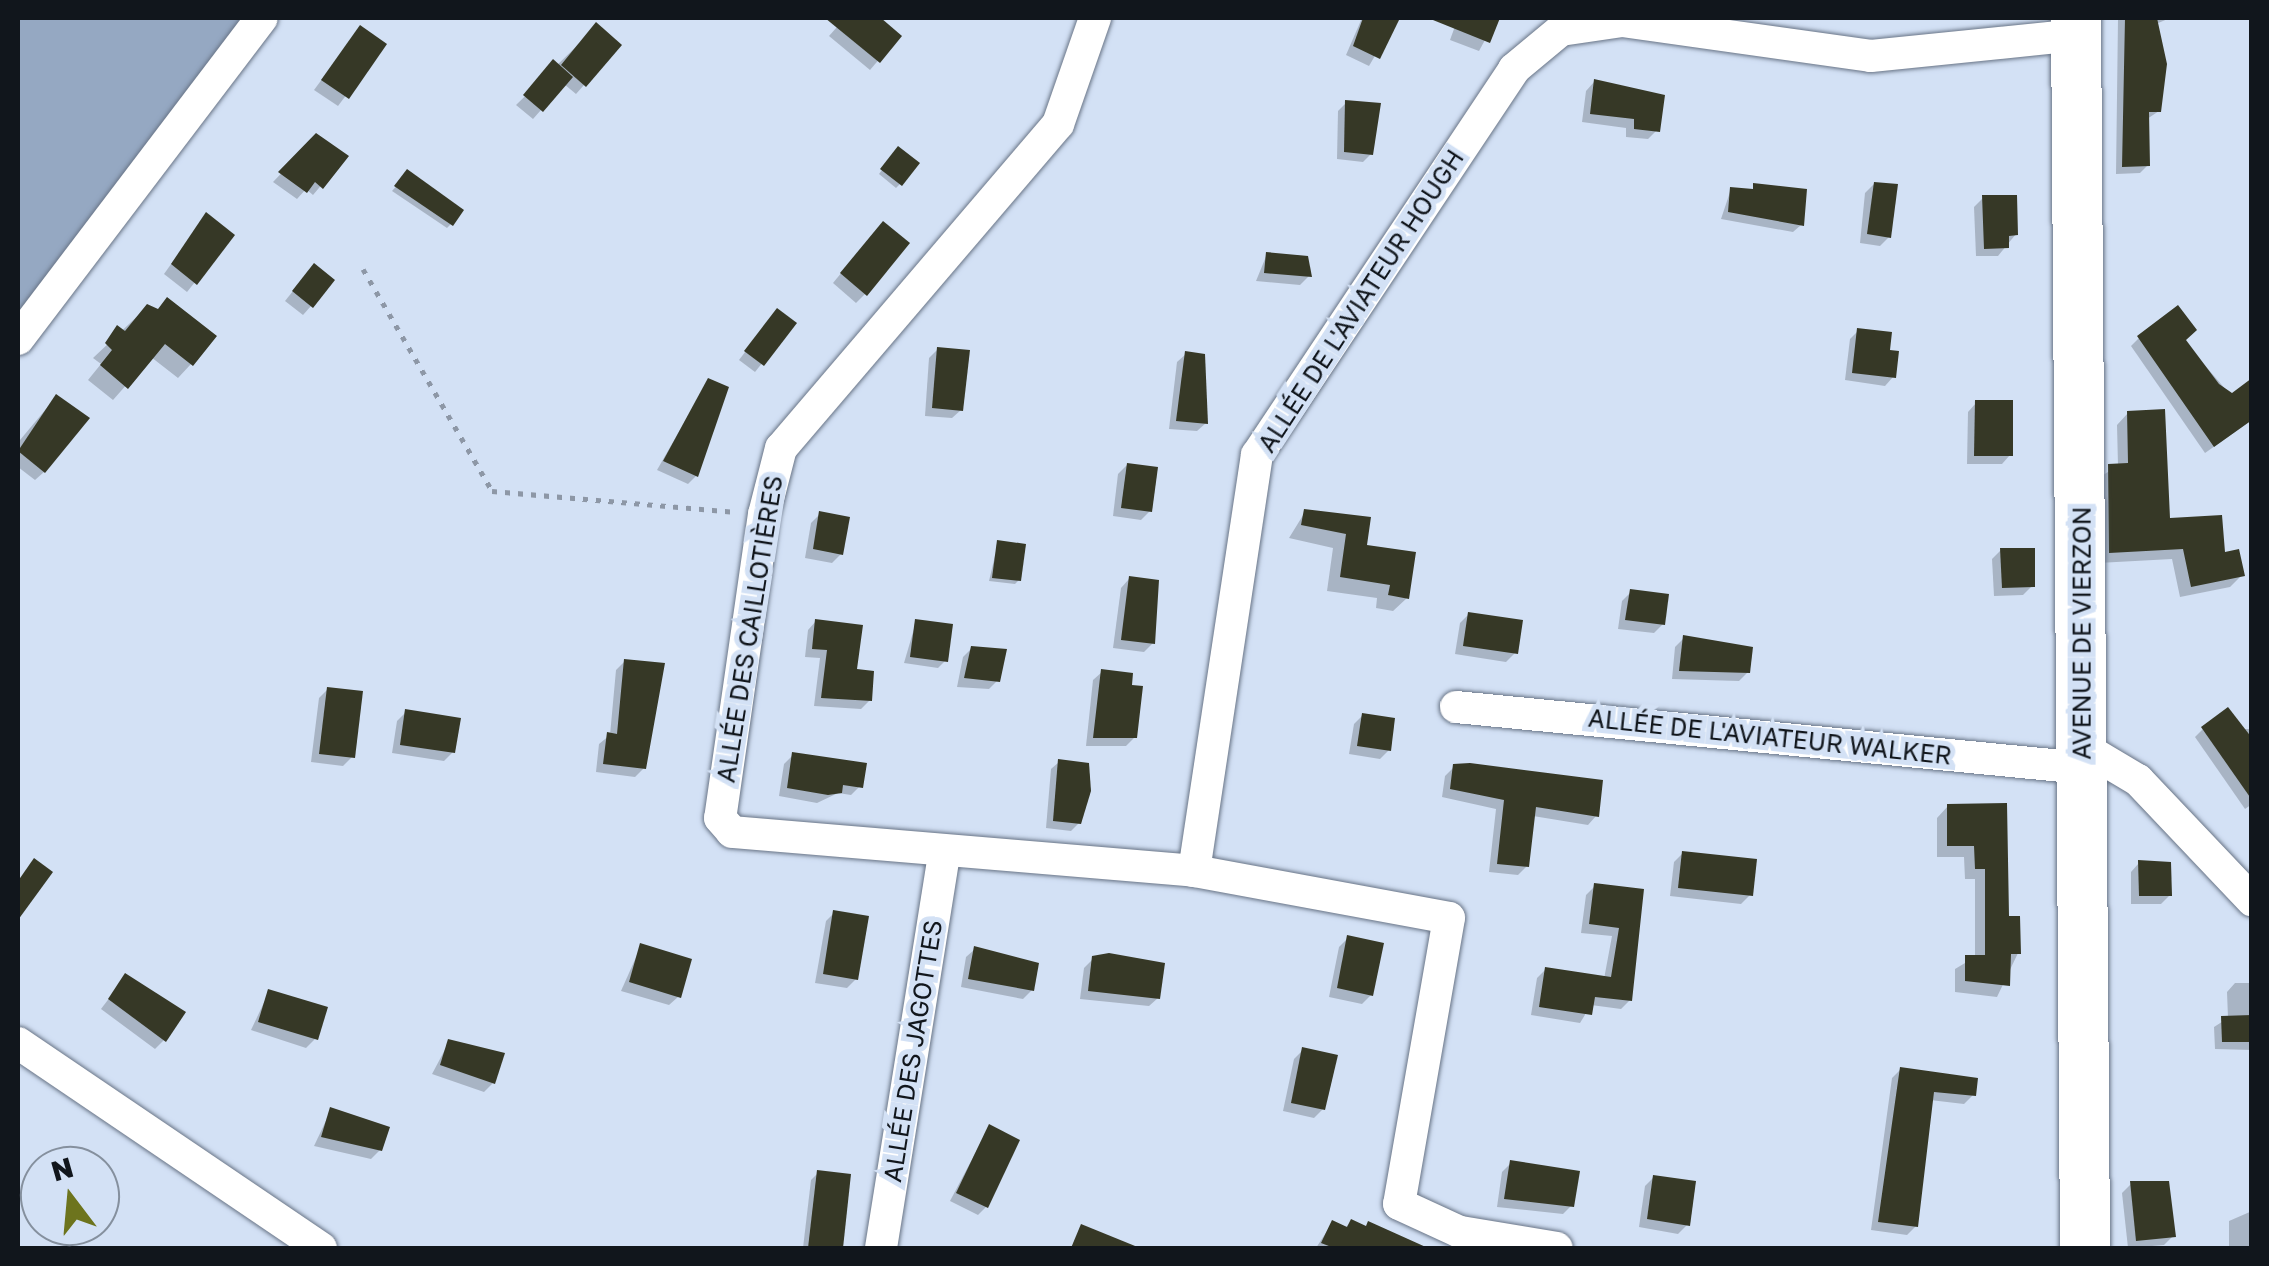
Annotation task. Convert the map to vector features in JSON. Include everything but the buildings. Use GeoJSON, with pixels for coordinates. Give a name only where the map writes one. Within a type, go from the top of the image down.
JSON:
{"type":"FeatureCollection","features":[{"type":"Feature","properties":{"kind":"main road","name":"AVENUE DE VIERZON"},"geometry":{"type":"LineString","coordinates":[[2076,26],[2085,1248]]}},
{"type":"Feature","properties":{"kind":"street"},"geometry":{"type":"LineString","coordinates":[[18,339],[262,18]]}},
{"type":"Feature","properties":{"kind":"street","name":"ALLÉE DES CAILLOTIÈRES"},"geometry":{"type":"LineString","coordinates":[[944,852],[732,832],[720,818],[764,514],[781,448],[1058,124],[1096,18]]}},
{"type":"Feature","properties":{"kind":"street","name":"ALLÉE DE L'AVIATEUR HOUGH"},"geometry":{"type":"LineString","coordinates":[[1194,871],[1257,455],[1514,68],[1561,30],[1622,22],[1870,56],[2076,26]]}},
{"type":"Feature","properties":{"kind":"street","name":"ALLÉE DE L'AVIATEUR WALKER"},"geometry":{"type":"LineString","coordinates":[[1456,707],[2083,758]]}},
{"type":"Feature","properties":{"kind":"street"},"geometry":{"type":"LineString","coordinates":[[2083,758],[2138,780],[2252,900]]}},
{"type":"Feature","properties":{"kind":"street"},"geometry":{"type":"LineString","coordinates":[[944,852],[1194,871],[1448,918],[1399,1204],[1460,1232],[1557,1248]]}},
{"type":"Feature","properties":{"kind":"street","name":"ALLÉE DES JAGOTTES"},"geometry":{"type":"LineString","coordinates":[[881,1248],[944,852]]}},
{"type":"Feature","properties":{"kind":"street"},"geometry":{"type":"LineString","coordinates":[[18,1043],[321,1248]]}},
{"type":"Feature","properties":{"kind":"path"},"geometry":{"type":"LineString","coordinates":[[364,270],[492,492],[764,514]]}},
{"type":"Feature","properties":{"kind":"shaded area"},"geometry":{"type":"Polygon","coordinates":[[[18,18],[264,18],[18,328],[18,18]]]}}]}
